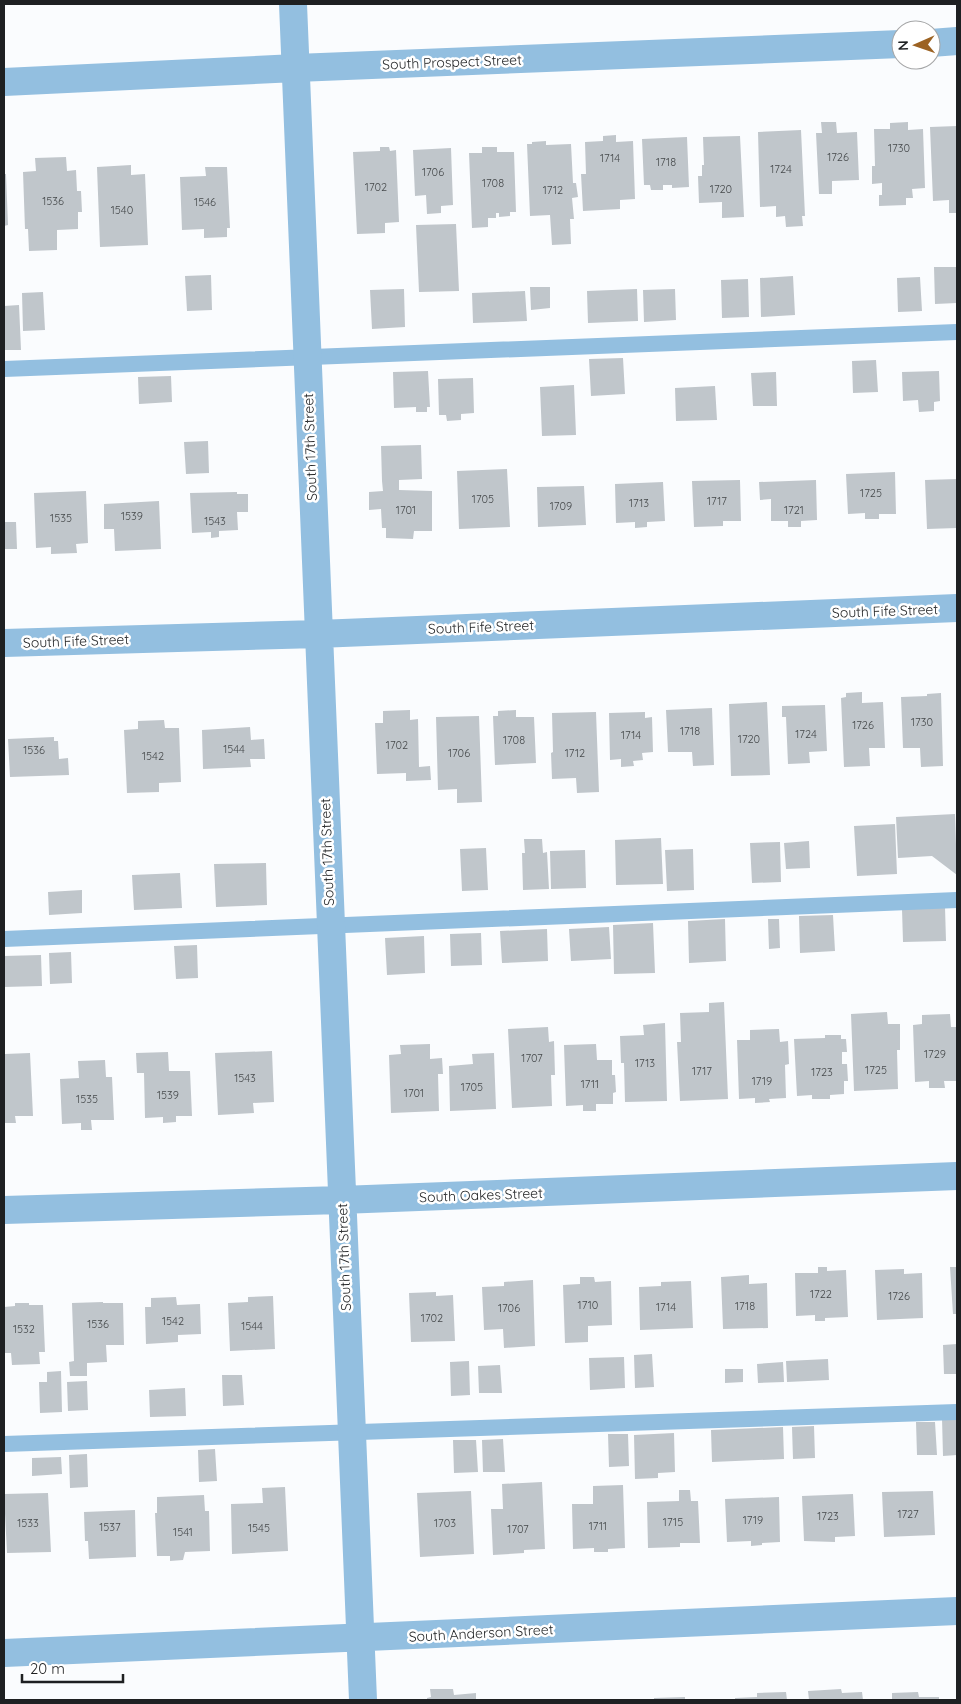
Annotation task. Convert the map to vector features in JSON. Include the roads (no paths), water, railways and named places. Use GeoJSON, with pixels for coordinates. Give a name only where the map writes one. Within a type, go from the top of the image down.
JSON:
{"type":"FeatureCollection","features":[{"type":"Feature","properties":{"kind":"street","name":"South 17th Street"},"geometry":{"type":"LineString","coordinates":[[293,4],[363,1700]]}},
{"type":"Feature","properties":{"kind":"street"},"geometry":{"type":"LineString","coordinates":[[941,42],[957,42]]}},
{"type":"Feature","properties":{"kind":"street","name":"South Prospect Street"},"geometry":{"type":"LineString","coordinates":[[4,82],[296,68],[891,44]]}},
{"type":"Feature","properties":{"kind":"street","name":"South Fife Street"},"geometry":{"type":"LineString","coordinates":[[4,643],[318,634],[957,608]]}},
{"type":"Feature","properties":{"kind":"street","name":"South Oakes Street"},"geometry":{"type":"LineString","coordinates":[[4,1210],[342,1200],[957,1176]]}},
{"type":"Feature","properties":{"kind":"street","name":"South Anderson Street"},"geometry":{"type":"LineString","coordinates":[[4,1653],[957,1611]]}},
{"type":"Feature","properties":{"kind":"lane"},"geometry":{"type":"LineString","coordinates":[[4,369],[957,332]]}},
{"type":"Feature","properties":{"kind":"lane"},"geometry":{"type":"LineString","coordinates":[[4,939],[957,900]]}},
{"type":"Feature","properties":{"kind":"lane"},"geometry":{"type":"LineString","coordinates":[[4,1444],[957,1412]]}}]}
